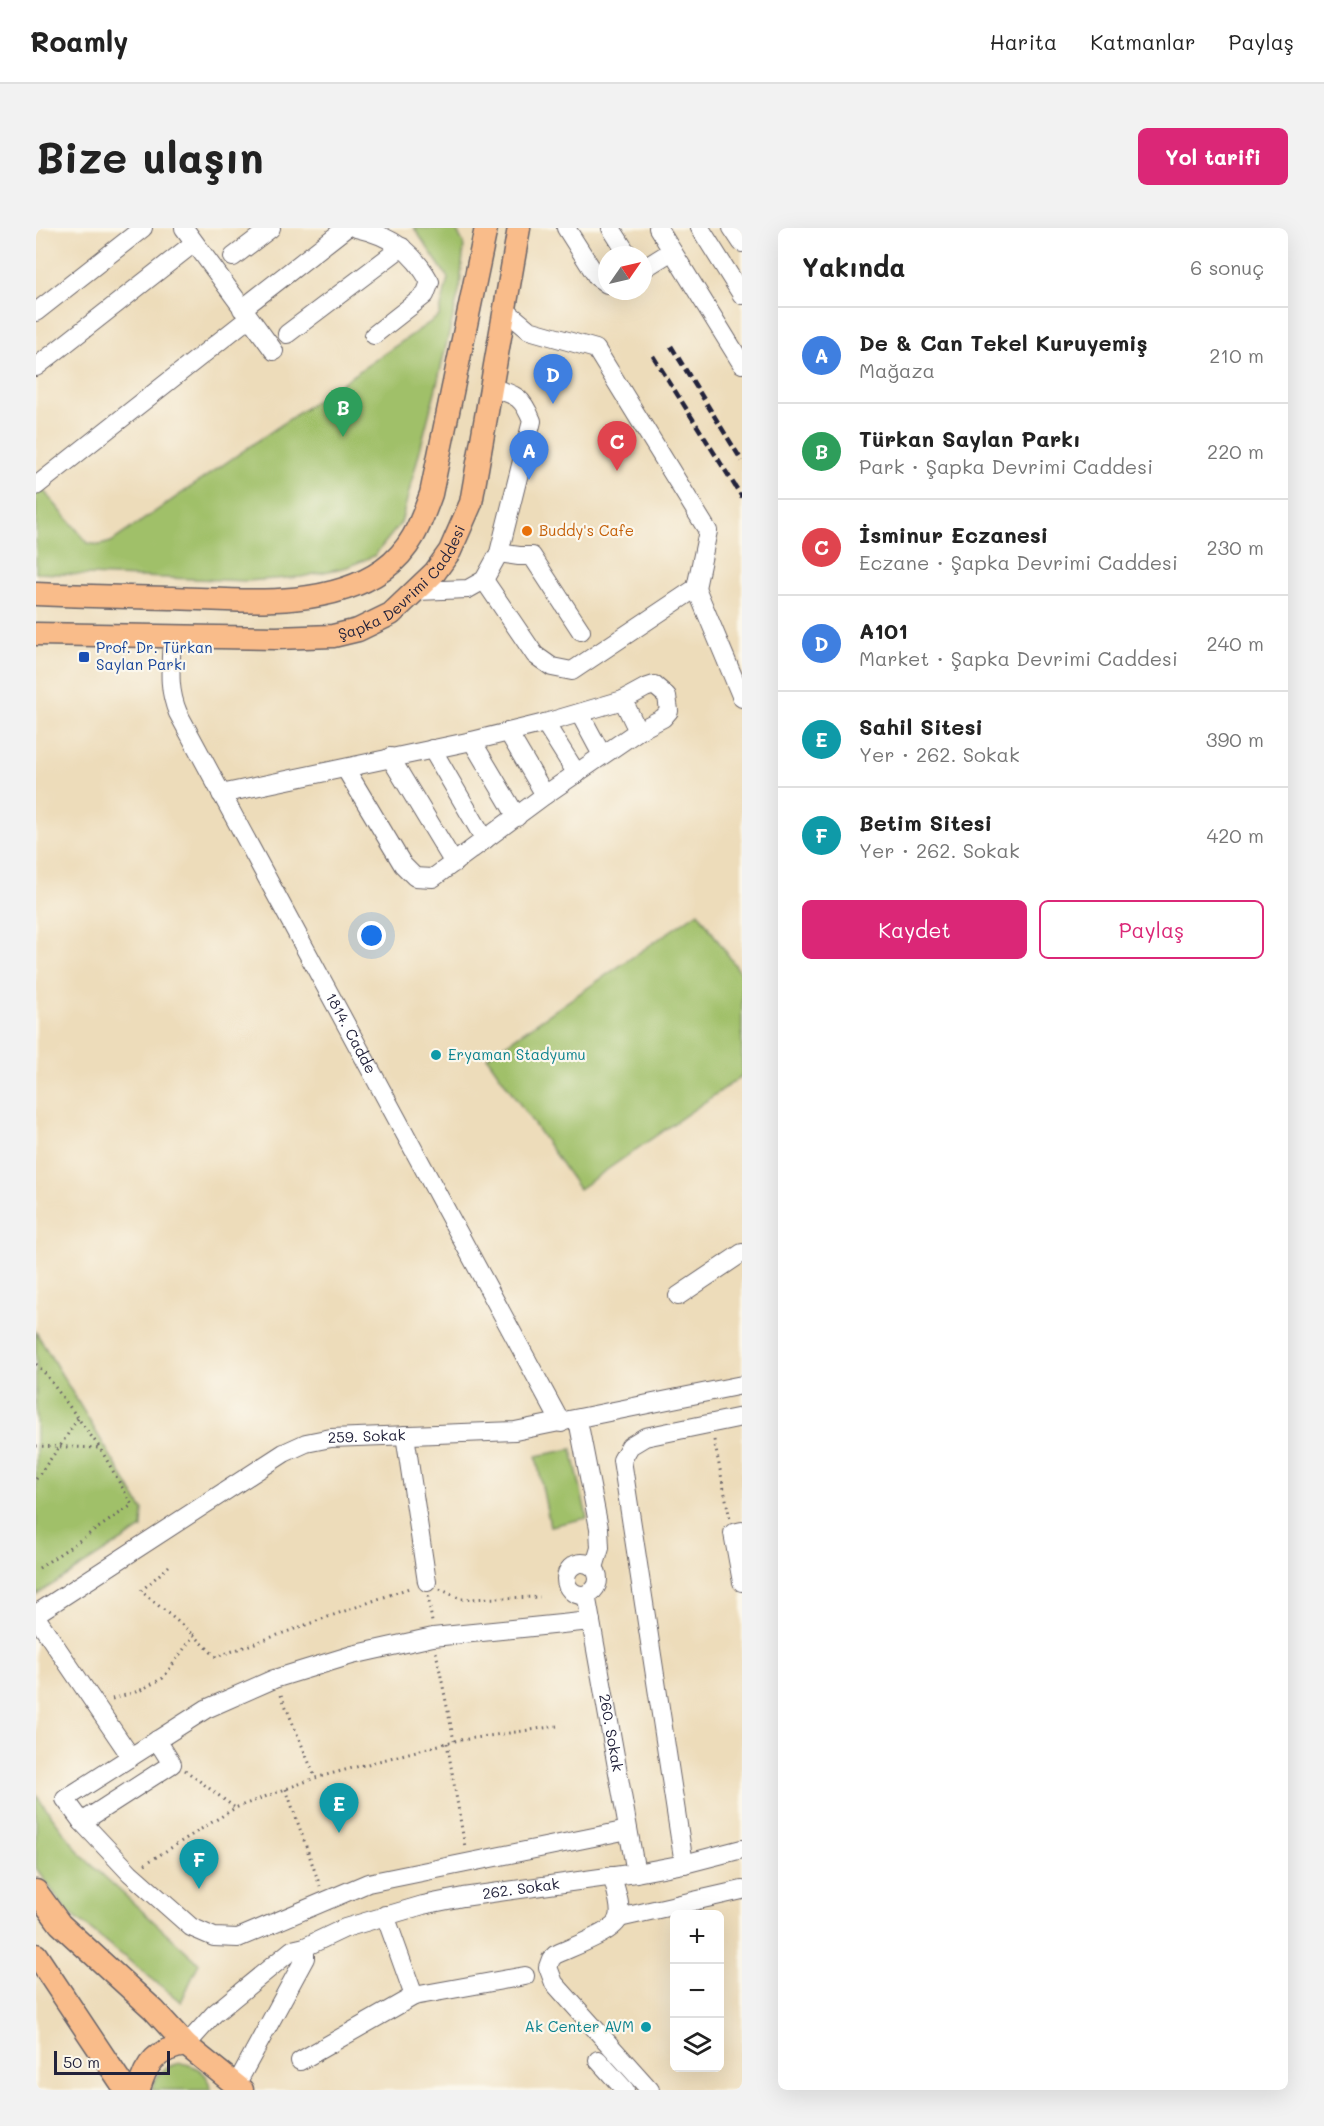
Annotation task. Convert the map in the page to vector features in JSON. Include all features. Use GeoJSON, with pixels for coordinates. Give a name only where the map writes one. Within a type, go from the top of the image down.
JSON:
{"type":"FeatureCollection","features":[{"type":"Feature","properties":{"kind":"main road","name":"Şapka Devrimi Caddesi"},"geometry":{"type":"LineString","coordinates":[[36,594],[266,600],[331,593],[358,584],[383,570],[399,556],[417,532],[431,494],[486,228]]}},
{"type":"Feature","properties":{"kind":"main road","name":"Şapka Devrimi Caddesi"},"geometry":{"type":"LineString","coordinates":[[36,634],[276,638],[333,636],[358,630],[392,614],[435,572],[450,551],[471,503],[519,228]]}},
{"type":"Feature","properties":{"kind":"main road"},"geometry":{"type":"LineString","coordinates":[[36,1891],[60,1924],[154,2010],[186,2045],[238,2088]]}},
{"type":"Feature","properties":{"kind":"main road"},"geometry":{"type":"LineString","coordinates":[[36,1955],[126,2090]]}},
{"type":"Feature","properties":{"kind":"main road"},"geometry":{"type":"LineString","coordinates":[[139,2090],[144,2071],[154,2058],[175,2047],[186,2045]]}},
{"type":"Feature","properties":{"kind":"street"},"geometry":{"type":"LineString","coordinates":[[36,312],[143,228]]}},
{"type":"Feature","properties":{"kind":"street"},"geometry":{"type":"LineString","coordinates":[[233,257],[271,228]]}},
{"type":"Feature","properties":{"kind":"street"},"geometry":{"type":"LineString","coordinates":[[36,486],[246,314],[346,228]]}},
{"type":"Feature","properties":{"kind":"street"},"geometry":{"type":"LineString","coordinates":[[356,228],[402,247],[420,265],[430,282],[425,296],[374,335]]}},
{"type":"Feature","properties":{"kind":"street"},"geometry":{"type":"LineString","coordinates":[[566,228],[598,278]]}},
{"type":"Feature","properties":{"kind":"street"},"geometry":{"type":"LineString","coordinates":[[611,228],[622,246]]}},
{"type":"Feature","properties":{"kind":"street"},"geometry":{"type":"LineString","coordinates":[[658,228],[742,364]]}},
{"type":"Feature","properties":{"kind":"street"},"geometry":{"type":"LineString","coordinates":[[700,228],[742,295]]}},
{"type":"Feature","properties":{"kind":"street"},"geometry":{"type":"LineString","coordinates":[[732,228],[742,243]]}},
{"type":"Feature","properties":{"kind":"street"},"geometry":{"type":"LineString","coordinates":[[36,367],[189,235],[274,351]]}},
{"type":"Feature","properties":{"kind":"street"},"geometry":{"type":"LineString","coordinates":[[288,333],[402,247]]}},
{"type":"Feature","properties":{"kind":"street"},"geometry":{"type":"LineString","coordinates":[[652,263],[672,251]]}},
{"type":"Feature","properties":{"kind":"street"},"geometry":{"type":"LineString","coordinates":[[505,310],[529,330],[596,349],[708,531],[696,588],[742,698]]}},
{"type":"Feature","properties":{"kind":"street"},"geometry":{"type":"LineString","coordinates":[[417,591],[468,590],[484,580],[500,553],[532,421],[526,407],[515,394],[492,388]]}},
{"type":"Feature","properties":{"kind":"street"},"geometry":{"type":"LineString","coordinates":[[500,553],[532,556],[580,631]]}},
{"type":"Feature","properties":{"kind":"street"},"geometry":{"type":"LineString","coordinates":[[484,580],[534,656],[552,667],[572,671],[696,588]]}},
{"type":"Feature","properties":{"kind":"street","name":"1814. Cadde"},"geometry":{"type":"LineString","coordinates":[[172,636],[171,697],[221,794],[570,1421]]}},
{"type":"Feature","properties":{"kind":"street"},"geometry":{"type":"LineString","coordinates":[[221,794],[472,741],[545,723],[623,700],[645,688],[654,686],[667,696],[669,711],[663,718],[638,731],[602,755],[433,878],[415,877],[403,865],[345,768]]}},
{"type":"Feature","properties":{"kind":"street"},"geometry":{"type":"LineString","coordinates":[[623,700],[638,731]]}},
{"type":"Feature","properties":{"kind":"street"},"geometry":{"type":"LineString","coordinates":[[580,714],[602,755]]}},
{"type":"Feature","properties":{"kind":"street"},"geometry":{"type":"LineString","coordinates":[[545,723],[577,774]]}},
{"type":"Feature","properties":{"kind":"street"},"geometry":{"type":"LineString","coordinates":[[508,732],[545,795]]}},
{"type":"Feature","properties":{"kind":"street"},"geometry":{"type":"LineString","coordinates":[[472,741],[517,817]]}},
{"type":"Feature","properties":{"kind":"street"},"geometry":{"type":"LineString","coordinates":[[432,749],[486,840]]}},
{"type":"Feature","properties":{"kind":"street"},"geometry":{"type":"LineString","coordinates":[[390,757],[454,863]]}},
{"type":"Feature","properties":{"kind":"street"},"geometry":{"type":"LineString","coordinates":[[678,1296],[742,1253]]}},
{"type":"Feature","properties":{"kind":"street","name":"259. Sokak"},"geometry":{"type":"LineString","coordinates":[[36,1615],[284,1453],[306,1443],[331,1438],[515,1431],[742,1385]]}},
{"type":"Feature","properties":{"kind":"street"},"geometry":{"type":"LineString","coordinates":[[684,1864],[622,1460],[630,1446],[645,1437],[742,1417]]}},
{"type":"Feature","properties":{"kind":"street"},"geometry":{"type":"LineString","coordinates":[[570,1421],[599,1528],[600,1548],[594,1568]]}},
{"type":"Feature","properties":{"kind":"street"},"geometry":{"type":"LineString","coordinates":[[405,1435],[427,1582]]}},
{"type":"Feature","properties":{"kind":"street"},"geometry":{"type":"LineString","coordinates":[[737,1532],[742,1582]]}},
{"type":"Feature","properties":{"kind":"street"},"geometry":{"type":"LineString","coordinates":[[580,1563],[594,1568],[597,1573],[597,1583],[591,1592],[581,1595],[572,1591],[566,1582],[570,1567],[580,1563]]}},
{"type":"Feature","properties":{"kind":"street","name":"260. Sokak"},"geometry":{"type":"LineString","coordinates":[[586,1594],[636,1873]]}},
{"type":"Feature","properties":{"kind":"street"},"geometry":{"type":"LineString","coordinates":[[36,1615],[131,1757]]}},
{"type":"Feature","properties":{"kind":"street"},"geometry":{"type":"LineString","coordinates":[[591,1621],[434,1637],[352,1655],[274,1679],[206,1708],[65,1799],[82,1822],[130,1873],[191,1927],[214,1937],[238,1938],[368,1883],[628,1830]]}},
{"type":"Feature","properties":{"kind":"street"},"geometry":{"type":"LineString","coordinates":[[82,1822],[172,1764],[157,1740]]}},
{"type":"Feature","properties":{"kind":"street","name":"262. Sokak"},"geometry":{"type":"LineString","coordinates":[[186,2045],[214,2014],[292,1950],[305,1947],[345,1928],[385,1915],[463,1897],[636,1873],[684,1864],[742,1849]]}},
{"type":"Feature","properties":{"kind":"street"},"geometry":{"type":"LineString","coordinates":[[612,1876],[619,1907],[619,1918]]}},
{"type":"Feature","properties":{"kind":"street"},"geometry":{"type":"LineString","coordinates":[[650,2090],[554,1983],[548,1967],[550,1959],[555,1954],[611,1928],[619,1918],[742,1890]]}},
{"type":"Feature","properties":{"kind":"street"},"geometry":{"type":"LineString","coordinates":[[385,1915],[414,1996]]}},
{"type":"Feature","properties":{"kind":"street"},"geometry":{"type":"LineString","coordinates":[[238,2088],[305,1958],[305,1947]]}},
{"type":"Feature","properties":{"kind":"street"},"geometry":{"type":"LineString","coordinates":[[300,2061],[414,1996],[525,1976]]}},
{"type":"Feature","properties":{"kind":"street"},"geometry":{"type":"LineString","coordinates":[[598,2060],[625,2090]]}},
{"type":"Feature","properties":{"kind":"path"},"geometry":{"type":"LineString","coordinates":[[36,1364],[100,1448],[132,1505],[36,1570]]}},
{"type":"Feature","properties":{"kind":"path"},"geometry":{"type":"LineString","coordinates":[[36,1479],[78,1417]]}},
{"type":"Feature","properties":{"kind":"path"},"geometry":{"type":"LineString","coordinates":[[711,1423],[737,1532]]}},
{"type":"Feature","properties":{"kind":"path"},"geometry":{"type":"LineString","coordinates":[[36,1446],[100,1448]]}},
{"type":"Feature","properties":{"kind":"path"},"geometry":{"type":"LineString","coordinates":[[169,1566],[141,1591],[194,1635],[216,1657],[427,1582],[461,1599],[540,1598]]}},
{"type":"Feature","properties":{"kind":"path"},"geometry":{"type":"LineString","coordinates":[[427,1582],[434,1637],[454,1741]]}},
{"type":"Feature","properties":{"kind":"path"},"geometry":{"type":"LineString","coordinates":[[87,1692],[112,1699],[139,1691],[163,1678],[194,1635]]}},
{"type":"Feature","properties":{"kind":"path"},"geometry":{"type":"LineString","coordinates":[[274,1679],[315,1778]]}},
{"type":"Feature","properties":{"kind":"path"},"geometry":{"type":"LineString","coordinates":[[130,1873],[235,1808],[315,1778],[454,1741],[556,1726]]}},
{"type":"Feature","properties":{"kind":"path"},"geometry":{"type":"LineString","coordinates":[[447,1743],[468,1863]]}},
{"type":"Feature","properties":{"kind":"path"},"geometry":{"type":"LineString","coordinates":[[172,1764],[190,1773],[235,1808]]}},
{"type":"Feature","properties":{"kind":"path"},"geometry":{"type":"LineString","coordinates":[[286,1789],[325,1900]]}},
{"type":"Feature","properties":{"kind":"green space"},"geometry":{"type":"Polygon","coordinates":[[[414,228],[455,228],[464,244],[460,287],[401,523],[374,556],[347,567],[301,577],[247,581],[36,573],[36,494],[43,490],[88,543],[100,545],[111,542],[439,316],[448,278],[414,228]]]}},
{"type":"Feature","properties":{"kind":"green space"},"geometry":{"type":"Polygon","coordinates":[[[698,912],[742,975],[742,1076],[579,1189],[487,1057],[698,912]]]}},
{"type":"Feature","properties":{"kind":"green space"},"geometry":{"type":"Polygon","coordinates":[[[36,1332],[143,1510],[142,1528],[36,1595],[36,1332]]]}},
{"type":"Feature","properties":{"kind":"green space"},"geometry":{"type":"Polygon","coordinates":[[[572,1449],[587,1518],[550,1526],[536,1456],[572,1449]]]}},
{"type":"Feature","properties":{"kind":"green space"},"geometry":{"type":"Polygon","coordinates":[[[36,1795],[82,1856],[199,1963],[181,2002],[67,1911],[36,1868],[36,1795]]]}},
{"type":"Feature","properties":{"kind":"green space"},"geometry":{"type":"Polygon","coordinates":[[[180,2063],[201,2071],[208,2079],[211,2090],[152,2090],[161,2072],[180,2063]]]}},
{"type":"Feature","properties":{"kind":"railway"},"geometry":{"type":"LineString","coordinates":[[671,346],[742,461]]}},
{"type":"Feature","properties":{"kind":"railway"},"geometry":{"type":"LineString","coordinates":[[653,356],[742,497]]}},
{"type":"Feature","properties":{"kind":"place","name":"A101"},"geometry":{"type":"Point","coordinates":[553,404]}},
{"type":"Feature","properties":{"kind":"place","name":"Türkan Saylan Parkı"},"geometry":{"type":"Point","coordinates":[343,437]}},
{"type":"Feature","properties":{"kind":"place","name":"İsminur Eczanesi"},"geometry":{"type":"Point","coordinates":[617,471]}},
{"type":"Feature","properties":{"kind":"place","name":"De & Can Tekel Kuruyemiş"},"geometry":{"type":"Point","coordinates":[529,480]}},
{"type":"Feature","properties":{"kind":"place","name":"Buddy's Cafe"},"geometry":{"type":"Point","coordinates":[527,531]}},
{"type":"Feature","properties":{"kind":"place","name":"Prof. Dr. Türkan Saylan Parkı"},"geometry":{"type":"Point","coordinates":[84,657]}},
{"type":"Feature","properties":{"kind":"place","name":"Eryaman Stadyumu"},"geometry":{"type":"Point","coordinates":[436,1055]}},
{"type":"Feature","properties":{"kind":"place","name":"Sahil Sitesi"},"geometry":{"type":"Point","coordinates":[339,1833]}},
{"type":"Feature","properties":{"kind":"place","name":"Betim Sitesi"},"geometry":{"type":"Point","coordinates":[199,1889]}},
{"type":"Feature","properties":{"kind":"place","name":"Ak Center AVM"},"geometry":{"type":"Point","coordinates":[646,2027]}}]}
